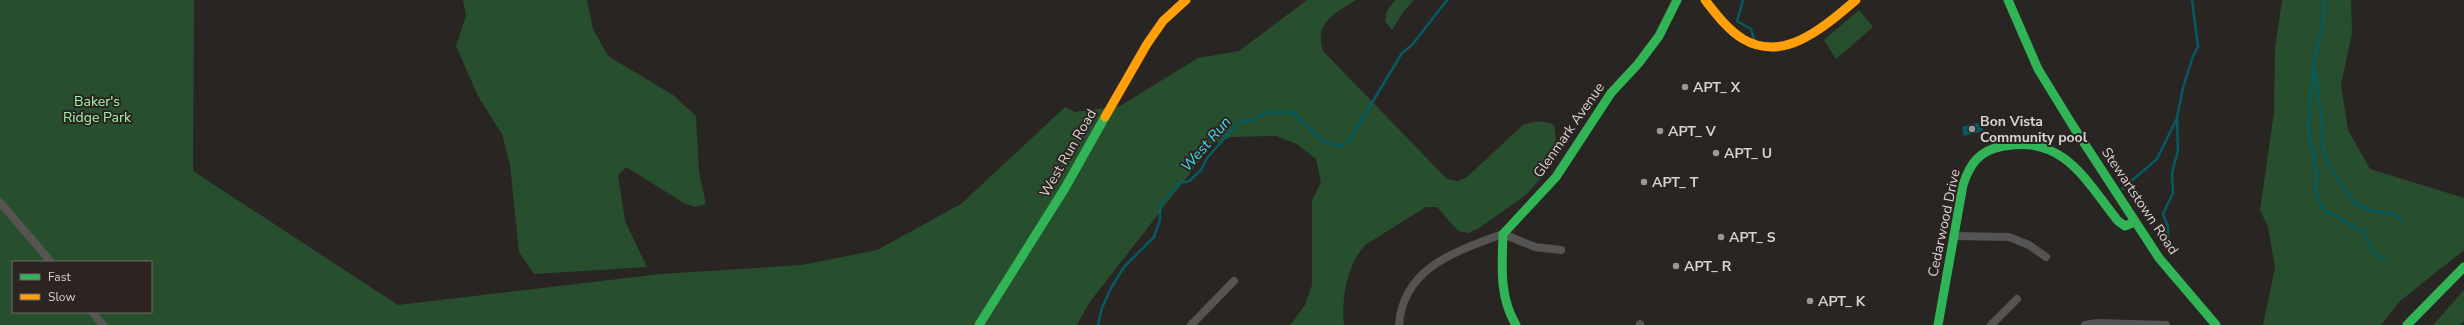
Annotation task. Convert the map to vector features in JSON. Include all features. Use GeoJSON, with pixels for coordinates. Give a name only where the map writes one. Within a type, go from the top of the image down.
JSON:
{"type":"FeatureCollection","features":[{"type":"Feature","properties":{"kind":"street","name":"West Run Road"},"geometry":{"type":"LineString","coordinates":[[978,325],[1065,188],[1147,44],[1163,21],[1186,0]]}},
{"type":"Feature","properties":{"kind":"street","name":"Glenmark Avenue"},"geometry":{"type":"LineString","coordinates":[[1503,234],[1556,177],[1590,122],[1611,93],[1638,64],[1659,36],[1677,0]]}},
{"type":"Feature","properties":{"kind":"street"},"geometry":{"type":"LineString","coordinates":[[1705,0],[1723,24],[1740,38],[1761,46],[1778,48],[1790,46],[1809,38],[1856,0]]}},
{"type":"Feature","properties":{"kind":"street","name":"Stewartstown Road"},"geometry":{"type":"LineString","coordinates":[[2008,0],[2038,69],[2159,258],[2216,325]]}},
{"type":"Feature","properties":{"kind":"street","name":"Cedarwood Drive"},"geometry":{"type":"LineString","coordinates":[[1938,325],[1963,184],[1970,165],[1975,159],[1992,149],[2013,146],[2045,146],[2056,151],[2068,162],[2122,225],[2126,226],[2136,222]]}},
{"type":"Feature","properties":{"kind":"street"},"geometry":{"type":"LineString","coordinates":[[0,202],[50,261]]}},
{"type":"Feature","properties":{"kind":"street"},"geometry":{"type":"LineString","coordinates":[[1503,234],[1502,281],[1511,318],[1516,325]]}},
{"type":"Feature","properties":{"kind":"street"},"geometry":{"type":"LineString","coordinates":[[1399,325],[1405,298],[1420,274],[1455,252],[1503,234],[1534,247],[1561,250]]}},
{"type":"Feature","properties":{"kind":"street"},"geometry":{"type":"LineString","coordinates":[[1954,236],[2009,238],[2019,240],[2046,257]]}},
{"type":"Feature","properties":{"kind":"street"},"geometry":{"type":"LineString","coordinates":[[2407,325],[2464,267]]}},
{"type":"Feature","properties":{"kind":"street"},"geometry":{"type":"LineString","coordinates":[[1191,325],[1234,282]]}},
{"type":"Feature","properties":{"kind":"street"},"geometry":{"type":"LineString","coordinates":[[1990,325],[2017,299]]}},
{"type":"Feature","properties":{"kind":"street"},"geometry":{"type":"LineString","coordinates":[[93,313],[103,325]]}},
{"type":"Feature","properties":{"kind":"street"},"geometry":{"type":"LineString","coordinates":[[2085,325],[2097,323],[2166,325]]}},
{"type":"Feature","properties":{"kind":"green space","name":"Baker's Ridge Park"},"geometry":{"type":"Polygon","coordinates":[[[0,0],[194,0],[193,171],[398,305],[661,274],[802,265],[877,250],[961,204],[1065,107],[1075,112],[1120,106],[1198,58],[1239,51],[1307,0],[1356,0],[1334,14],[1324,26],[1321,33],[1323,51],[1447,179],[1458,181],[1467,177],[1523,125],[1542,122],[1554,125],[1557,146],[1542,177],[1526,195],[1479,228],[1469,233],[1458,231],[1437,207],[1426,207],[1365,245],[1354,263],[1347,283],[1343,304],[1344,325],[1290,325],[1305,305],[1312,285],[1312,201],[1321,182],[1316,159],[1297,144],[1276,136],[1231,137],[1212,145],[1089,303],[1077,325],[0,325],[0,0]]]}},
{"type":"Feature","properties":{"kind":"green space"},"geometry":{"type":"Polygon","coordinates":[[[463,0],[587,0],[593,29],[608,56],[673,95],[696,116],[699,172],[706,204],[695,207],[684,203],[626,167],[618,175],[625,221],[647,267],[534,274],[519,252],[510,165],[502,134],[478,96],[456,46],[466,16],[463,0]]]}},
{"type":"Feature","properties":{"kind":"green space"},"geometry":{"type":"Polygon","coordinates":[[[1395,0],[1414,0],[1404,11],[1392,30],[1385,21],[1387,11],[1395,0]]]}},
{"type":"Feature","properties":{"kind":"green space"},"geometry":{"type":"Polygon","coordinates":[[[2282,0],[2351,0],[2352,33],[2341,85],[2348,130],[2370,169],[2464,198],[2464,250],[2400,301],[2381,325],[2263,325],[2275,267],[2268,227],[2260,210],[2274,112],[2275,49],[2282,0]]]}},
{"type":"Feature","properties":{"kind":"green space"},"geometry":{"type":"Polygon","coordinates":[[[1859,10],[1873,27],[1836,59],[1824,40],[1859,10]]]}},
{"type":"Feature","properties":{"kind":"green space"},"geometry":{"type":"Polygon","coordinates":[[[2464,290],[2464,321],[2460,325],[2433,325],[2464,290]]]}},
{"type":"Feature","properties":{"kind":"water","name":"Bon Vista Community pool"},"geometry":{"type":"Polygon","coordinates":[[[1981,122],[1983,131],[1964,136],[1962,127],[1981,122]]]}},
{"type":"Feature","properties":{"kind":"waterway","name":"West Run"},"geometry":{"type":"LineString","coordinates":[[1098,325],[1102,308],[1111,288],[1124,267],[1154,237],[1160,220],[1160,205],[1180,182],[1188,182],[1201,170],[1207,158],[1240,121],[1250,121],[1268,112],[1292,112],[1324,142],[1341,146],[1349,141],[1402,53],[1412,45],[1447,0]]}},
{"type":"Feature","properties":{"kind":"waterway"},"geometry":{"type":"LineString","coordinates":[[1743,0],[1737,21],[1751,29],[1754,39]]}},
{"type":"Feature","properties":{"kind":"waterway"},"geometry":{"type":"LineString","coordinates":[[2168,243],[2168,227],[2163,214],[2173,193],[2172,173],[2178,150],[2177,117],[2183,88],[2193,56],[2198,47],[2192,0]]}},
{"type":"Feature","properties":{"kind":"waterway"},"geometry":{"type":"LineString","coordinates":[[2324,0],[2323,23],[2314,62],[2308,127],[2317,176],[2315,187],[2321,205],[2327,213],[2337,216],[2355,228],[2365,231],[2371,251],[2385,261]]}},
{"type":"Feature","properties":{"kind":"waterway"},"geometry":{"type":"LineString","coordinates":[[2314,67],[2322,120],[2323,151],[2329,166],[2354,203],[2372,211],[2391,213],[2404,221]]}},
{"type":"Feature","properties":{"kind":"waterway"},"geometry":{"type":"LineString","coordinates":[[2122,189],[2157,159],[2177,118]]}},
{"type":"Feature","properties":{"kind":"traffic: fast"},"geometry":{"type":"LineString","coordinates":[[1516,325],[1504,292],[1502,269],[1503,234],[1556,177],[1611,93],[1638,64],[1659,36],[1677,0]]}},
{"type":"Feature","properties":{"kind":"traffic: fast"},"geometry":{"type":"LineString","coordinates":[[2008,0],[2038,69],[2073,126],[2159,258],[2216,325]]}},
{"type":"Feature","properties":{"kind":"traffic: fast"},"geometry":{"type":"LineString","coordinates":[[979,325],[1065,188],[1105,117]]}},
{"type":"Feature","properties":{"kind":"traffic: fast"},"geometry":{"type":"LineString","coordinates":[[1938,325],[1963,185],[1969,170],[1982,154],[2004,146],[2025,144],[2043,147],[2058,154],[2072,164],[2118,221],[2125,226],[2135,222]]}},
{"type":"Feature","properties":{"kind":"traffic: fast"},"geometry":{"type":"LineString","coordinates":[[2407,325],[2464,267]]}},
{"type":"Feature","properties":{"kind":"traffic: slow"},"geometry":{"type":"LineString","coordinates":[[1105,117],[1147,44],[1163,21],[1186,0]]}},
{"type":"Feature","properties":{"kind":"traffic: slow"},"geometry":{"type":"LineString","coordinates":[[1705,0],[1722,21],[1743,39],[1759,46],[1774,47],[1789,44],[1818,30],[1856,0]]}},
{"type":"Feature","properties":{"kind":"place","name":"APT_ X"},"geometry":{"type":"Point","coordinates":[1685,87]}},
{"type":"Feature","properties":{"kind":"place","name":"Bon Vista Community pool"},"geometry":{"type":"Point","coordinates":[1972,129]}},
{"type":"Feature","properties":{"kind":"place","name":"APT_ V"},"geometry":{"type":"Point","coordinates":[1660,131]}},
{"type":"Feature","properties":{"kind":"place","name":"APT_ U"},"geometry":{"type":"Point","coordinates":[1716,153]}},
{"type":"Feature","properties":{"kind":"place","name":"APT_ T"},"geometry":{"type":"Point","coordinates":[1644,182]}},
{"type":"Feature","properties":{"kind":"place","name":"APT_ S"},"geometry":{"type":"Point","coordinates":[1721,237]}},
{"type":"Feature","properties":{"kind":"place","name":"APT_ R"},"geometry":{"type":"Point","coordinates":[1676,266]}},
{"type":"Feature","properties":{"kind":"place","name":"APT_ K"},"geometry":{"type":"Point","coordinates":[1810,301]}}]}
